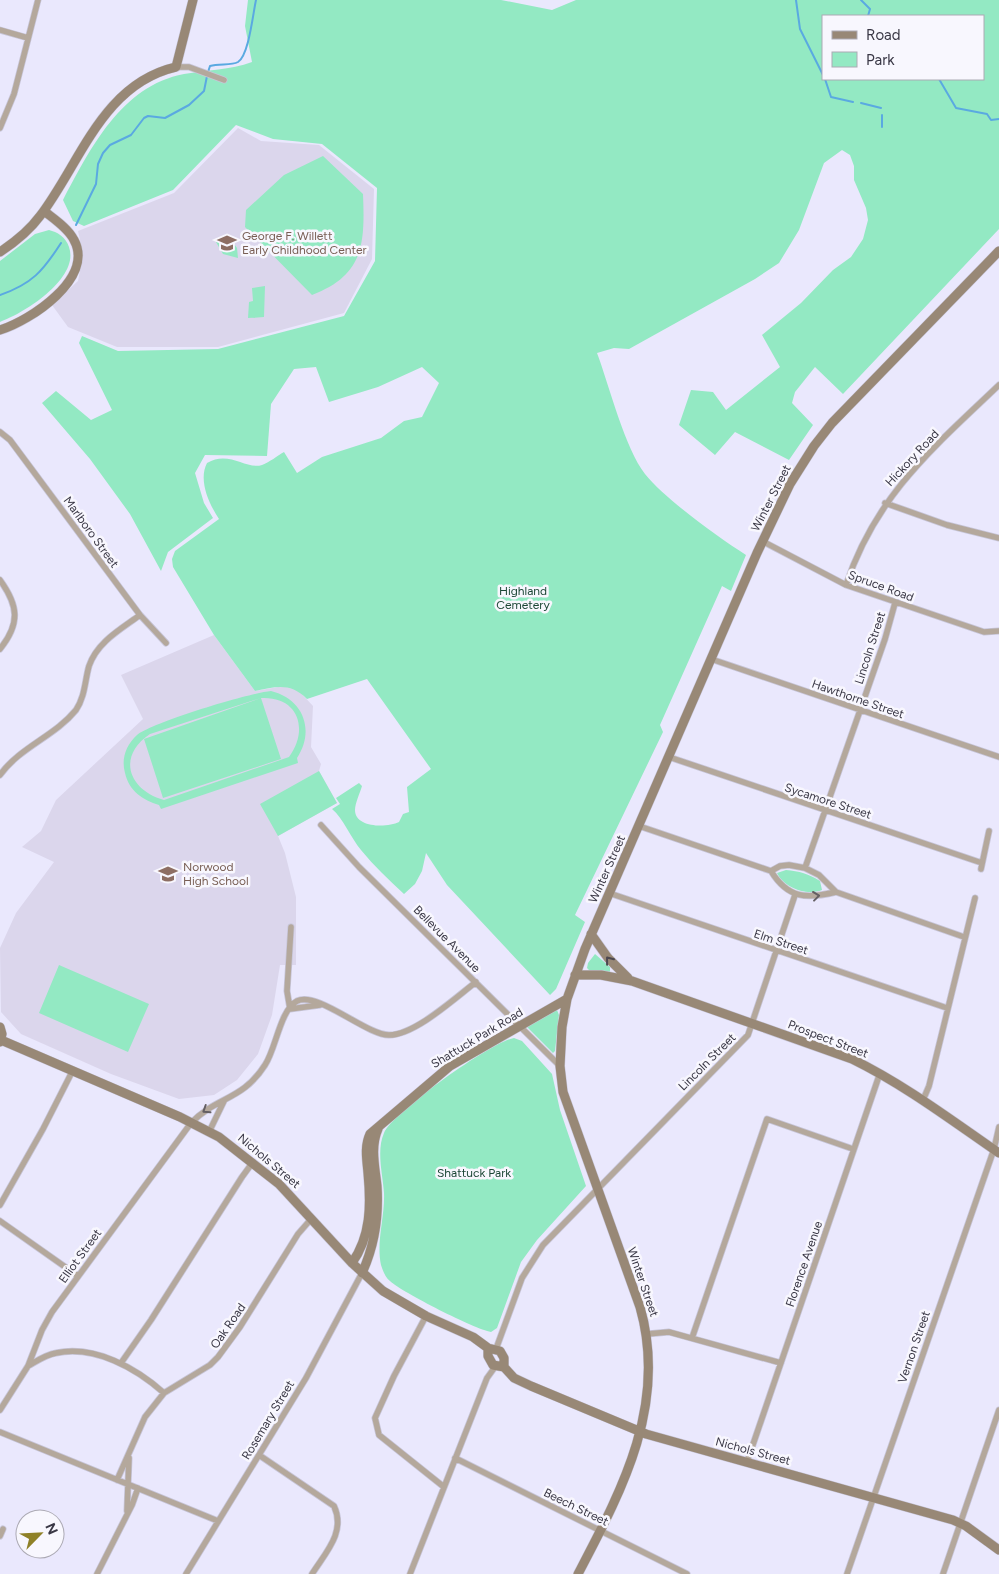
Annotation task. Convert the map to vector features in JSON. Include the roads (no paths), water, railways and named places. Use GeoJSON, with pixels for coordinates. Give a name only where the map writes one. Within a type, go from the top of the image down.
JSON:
{"type":"FeatureCollection","features":[{"type":"Feature","properties":{"kind":"street"},"geometry":{"type":"LineString","coordinates":[[0,128],[11,102],[38,0]]}},
{"type":"Feature","properties":{"kind":"street"},"geometry":{"type":"LineString","coordinates":[[176,67],[193,0]]}},
{"type":"Feature","properties":{"kind":"street"},"geometry":{"type":"LineString","coordinates":[[0,30],[28,38]]}},
{"type":"Feature","properties":{"kind":"street"},"geometry":{"type":"LineString","coordinates":[[1,250],[26,232],[44,211],[84,143],[104,117],[143,81],[176,67],[187,66],[221,78]]}},
{"type":"Feature","properties":{"kind":"street"},"geometry":{"type":"LineString","coordinates":[[0,330],[34,313],[67,285],[75,272],[78,255],[75,241],[69,232],[44,211]]}},
{"type":"Feature","properties":{"kind":"street","name":"Winter Street"},"geometry":{"type":"LineString","coordinates":[[578,1574],[627,1473],[640,1431],[649,1386],[647,1334],[640,1308],[568,1108],[560,1066],[562,1026],[567,999],[591,934],[762,540],[790,484],[814,446],[832,423],[999,251]]}},
{"type":"Feature","properties":{"kind":"street","name":"Hickory Road"},"geometry":{"type":"LineString","coordinates":[[846,584],[854,560],[885,503],[908,474],[999,385]]}},
{"type":"Feature","properties":{"kind":"street","name":"Marlboro Street"},"geometry":{"type":"LineString","coordinates":[[0,432],[10,440],[140,615],[166,643]]}},
{"type":"Feature","properties":{"kind":"street"},"geometry":{"type":"LineString","coordinates":[[885,503],[947,525],[999,538]]}},
{"type":"Feature","properties":{"kind":"street","name":"Spruce Road"},"geometry":{"type":"LineString","coordinates":[[762,540],[846,584],[895,603],[984,632],[999,631]]}},
{"type":"Feature","properties":{"kind":"street"},"geometry":{"type":"LineString","coordinates":[[0,580],[13,598],[15,612],[12,631],[0,649]]}},
{"type":"Feature","properties":{"kind":"street","name":"Lincoln Street"},"geometry":{"type":"LineString","coordinates":[[804,868],[885,639],[895,603]]}},
{"type":"Feature","properties":{"kind":"street"},"geometry":{"type":"LineString","coordinates":[[0,775],[17,756],[65,721],[76,709],[82,695],[89,665],[100,645],[140,615]]}},
{"type":"Feature","properties":{"kind":"street","name":"Hawthorne Street"},"geometry":{"type":"LineString","coordinates":[[711,659],[999,757]]}},
{"type":"Feature","properties":{"kind":"street","name":"Sycamore Street"},"geometry":{"type":"LineString","coordinates":[[669,757],[825,809],[981,866],[989,831]]}},
{"type":"Feature","properties":{"kind":"street","name":"Bellevue Avenue"},"geometry":{"type":"LineString","coordinates":[[321,825],[359,867],[560,1066]]}},
{"type":"Feature","properties":{"kind":"street"},"geometry":{"type":"LineString","coordinates":[[639,826],[771,871],[775,878],[796,895],[820,896],[836,892]]}},
{"type":"Feature","properties":{"kind":"street"},"geometry":{"type":"LineString","coordinates":[[771,871],[780,866],[789,865],[804,868],[819,874],[836,892],[964,937]]}},
{"type":"Feature","properties":{"kind":"street","name":"Elm Street"},"geometry":{"type":"LineString","coordinates":[[609,893],[777,952],[947,1008]]}},
{"type":"Feature","properties":{"kind":"street","name":"Lincoln Street"},"geometry":{"type":"LineString","coordinates":[[492,1348],[528,1266],[550,1236],[744,1040],[753,1024],[796,895]]}},
{"type":"Feature","properties":{"kind":"street"},"geometry":{"type":"LineString","coordinates":[[923,1100],[929,1086],[975,898]]}},
{"type":"Feature","properties":{"kind":"street"},"geometry":{"type":"LineString","coordinates":[[291,926],[287,991],[290,1009],[321,1005],[375,1032],[388,1035],[417,1024],[476,982]]}},
{"type":"Feature","properties":{"kind":"street","name":"Prospect Street"},"geometry":{"type":"LineString","coordinates":[[591,934],[612,963],[632,981]]}},
{"type":"Feature","properties":{"kind":"street","name":"Prospect Street"},"geometry":{"type":"LineString","coordinates":[[575,975],[601,975],[632,981],[852,1059],[880,1073],[923,1100],[996,1151]]}},
{"type":"Feature","properties":{"kind":"street","name":"Shattuck Park Road"},"geometry":{"type":"LineString","coordinates":[[352,1263],[361,1250],[368,1230],[374,1145],[381,1124],[450,1066],[567,999]]}},
{"type":"Feature","properties":{"kind":"street","name":"Elliot Street"},"geometry":{"type":"LineString","coordinates":[[0,1410],[28,1366],[42,1330],[78,1276],[191,1123],[207,1108],[224,1101],[248,1087],[260,1073],[270,1058],[284,1018],[290,1009]]}},
{"type":"Feature","properties":{"kind":"street"},"geometry":{"type":"LineString","coordinates":[[0,1027],[1,1041]]}},
{"type":"Feature","properties":{"kind":"street","name":"Nichols Street"},"geometry":{"type":"LineString","coordinates":[[1,1041],[72,1070],[209,1132],[253,1162],[291,1195],[362,1273],[394,1298],[492,1348],[504,1358],[499,1367],[514,1378],[640,1431],[960,1522],[999,1550]]}},
{"type":"Feature","properties":{"kind":"street"},"geometry":{"type":"LineString","coordinates":[[0,1205],[43,1129],[72,1070]]}},
{"type":"Feature","properties":{"kind":"street","name":"Florence Avenue"},"geometry":{"type":"LineString","coordinates":[[747,1462],[880,1073]]}},
{"type":"Feature","properties":{"kind":"street"},"geometry":{"type":"LineString","coordinates":[[209,1132],[224,1101]]}},
{"type":"Feature","properties":{"kind":"street"},"geometry":{"type":"LineString","coordinates":[[692,1338],[767,1119],[854,1149]]}},
{"type":"Feature","properties":{"kind":"street","name":"Vernon Street"},"geometry":{"type":"LineString","coordinates":[[847,1574],[996,1151],[999,1127]]}},
{"type":"Feature","properties":{"kind":"street"},"geometry":{"type":"LineString","coordinates":[[121,1362],[152,1320],[253,1162]]}},
{"type":"Feature","properties":{"kind":"street","name":"Shattuck Park Road"},"geometry":{"type":"LineString","coordinates":[[362,1273],[370,1254],[376,1230],[372,1173]]}},
{"type":"Feature","properties":{"kind":"street","name":"Oak Road"},"geometry":{"type":"LineString","coordinates":[[117,1480],[146,1417],[164,1392],[210,1365],[218,1357],[236,1334],[298,1234],[312,1218]]}},
{"type":"Feature","properties":{"kind":"street"},"geometry":{"type":"LineString","coordinates":[[0,1221],[78,1276]]}},
{"type":"Feature","properties":{"kind":"street","name":"Rosemary Street"},"geometry":{"type":"LineString","coordinates":[[186,1574],[312,1366],[362,1273]]}},
{"type":"Feature","properties":{"kind":"street"},"geometry":{"type":"LineString","coordinates":[[426,1316],[394,1376],[375,1418],[379,1435],[444,1487]]}},
{"type":"Feature","properties":{"kind":"street"},"geometry":{"type":"LineString","coordinates":[[647,1334],[669,1332],[781,1363]]}},
{"type":"Feature","properties":{"kind":"street"},"geometry":{"type":"LineString","coordinates":[[410,1574],[487,1378],[499,1367],[488,1356],[492,1348]]}},
{"type":"Feature","properties":{"kind":"street"},"geometry":{"type":"LineString","coordinates":[[28,1366],[46,1356],[64,1352],[86,1353],[121,1362],[154,1383],[164,1392]]}},
{"type":"Feature","properties":{"kind":"street"},"geometry":{"type":"LineString","coordinates":[[942,1574],[999,1410]]}},
{"type":"Feature","properties":{"kind":"street"},"geometry":{"type":"LineString","coordinates":[[0,1432],[218,1521]]}},
{"type":"Feature","properties":{"kind":"street","name":"Oak Road"},"geometry":{"type":"LineString","coordinates":[[127,1513],[130,1453]]}},
{"type":"Feature","properties":{"kind":"street"},"geometry":{"type":"LineString","coordinates":[[259,1455],[329,1501],[337,1512],[339,1528],[337,1536],[312,1574]]}},
{"type":"Feature","properties":{"kind":"street","name":"Beech Street"},"geometry":{"type":"LineString","coordinates":[[455,1458],[687,1574]]}},
{"type":"Feature","properties":{"kind":"street"},"geometry":{"type":"LineString","coordinates":[[97,1574],[138,1488]]}},
{"type":"Feature","properties":{"kind":"street"},"geometry":{"type":"LineString","coordinates":[[0,1536],[3,1528]]}},
{"type":"Feature","properties":{"kind":"waterway"},"geometry":{"type":"LineString","coordinates":[[208,72],[210,66],[235,63],[242,58],[248,43],[256,0]]}},
{"type":"Feature","properties":{"kind":"waterway"},"geometry":{"type":"LineString","coordinates":[[796,0],[800,29],[822,73]]}},
{"type":"Feature","properties":{"kind":"waterway"},"geometry":{"type":"LineString","coordinates":[[861,0],[870,9],[868,15]]}},
{"type":"Feature","properties":{"kind":"waterway"},"geometry":{"type":"LineString","coordinates":[[76,225],[96,184],[98,164],[103,153],[110,145],[131,135],[144,118],[148,116],[165,118],[189,105],[204,91],[207,76]]}},
{"type":"Feature","properties":{"kind":"waterway"},"geometry":{"type":"LineString","coordinates":[[825,80],[831,97],[853,102]]}},
{"type":"Feature","properties":{"kind":"waterway"},"geometry":{"type":"LineString","coordinates":[[940,80],[956,108],[987,114],[991,120],[999,119]]}},
{"type":"Feature","properties":{"kind":"waterway"},"geometry":{"type":"LineString","coordinates":[[861,103],[881,108]]}},
{"type":"Feature","properties":{"kind":"waterway"},"geometry":{"type":"LineString","coordinates":[[882,115],[882,127]]}},
{"type":"Feature","properties":{"kind":"waterway"},"geometry":{"type":"LineString","coordinates":[[0,295],[29,281],[42,269],[61,243]]}},
{"type":"Feature","properties":{"kind":"place","name":"George F. Willett Early Childhood Center"},"geometry":{"type":"Point","coordinates":[227,243]}},
{"type":"Feature","properties":{"kind":"place","name":"Norwood High School"},"geometry":{"type":"Point","coordinates":[168,874]}},
{"type":"Feature","properties":{"kind":"park label","name":"Highland Cemetery"},"geometry":{"type":"Point","coordinates":[523,598]}},
{"type":"Feature","properties":{"kind":"park label","name":"Shattuck Park"},"geometry":{"type":"Point","coordinates":[474,1173]}}]}
